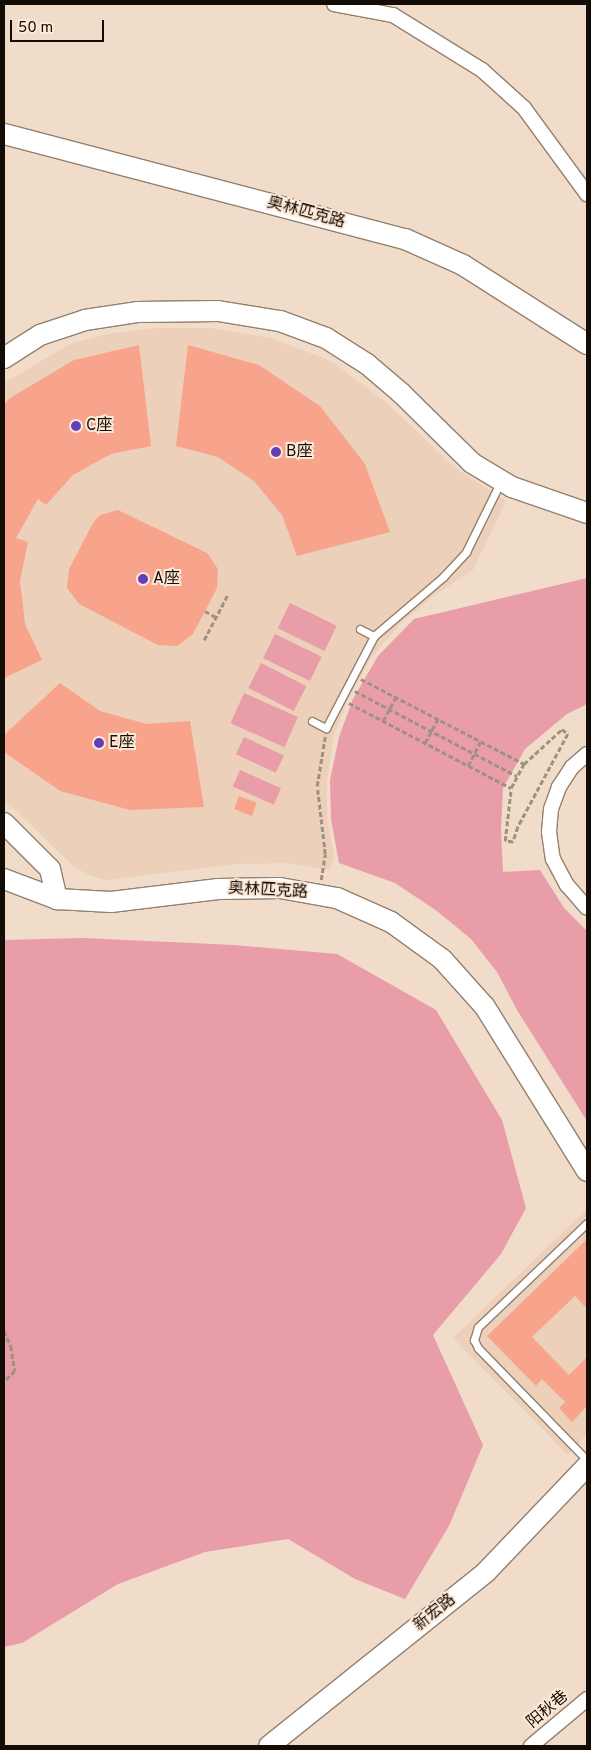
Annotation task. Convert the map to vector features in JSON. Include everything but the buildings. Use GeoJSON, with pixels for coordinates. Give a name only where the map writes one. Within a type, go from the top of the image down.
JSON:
{"type":"FeatureCollection","features":[{"type":"Feature","properties":{"kind":"street"},"geometry":{"type":"LineString","coordinates":[[334,4],[396,9],[482,70],[517,102],[587,194]]}},
{"type":"Feature","properties":{"kind":"street","name":"奥林匹克路"},"geometry":{"type":"LineString","coordinates":[[4,134],[405,239],[462,266],[587,344]]}},
{"type":"Feature","properties":{"kind":"street"},"geometry":{"type":"LineString","coordinates":[[4,358],[40,335],[85,320],[138,312],[218,311],[280,321],[326,338],[367,364],[401,393],[472,463],[501,480],[587,513]]}},
{"type":"Feature","properties":{"kind":"street"},"geometry":{"type":"LineString","coordinates":[[587,754],[572,767],[559,787],[551,808],[549,832],[553,859],[567,885],[587,908]]}},
{"type":"Feature","properties":{"kind":"street"},"geometry":{"type":"LineString","coordinates":[[4,823],[50,869],[57,899]]}},
{"type":"Feature","properties":{"kind":"street","name":"奥林匹克路"},"geometry":{"type":"LineString","coordinates":[[4,879],[57,899],[111,902],[218,889],[280,888],[318,894],[391,922],[442,959],[485,1007],[587,1171]]}},
{"type":"Feature","properties":{"kind":"street","name":"新宏路"},"geometry":{"type":"LineString","coordinates":[[269,1746],[486,1572],[587,1466]]}},
{"type":"Feature","properties":{"kind":"street","name":"阳秋巷"},"geometry":{"type":"LineString","coordinates":[[531,1746],[587,1699]]}},
{"type":"Feature","properties":{"kind":"lane"},"geometry":{"type":"LineString","coordinates":[[312,721],[326,728],[374,636],[443,577],[466,552],[501,480]]}},
{"type":"Feature","properties":{"kind":"lane"},"geometry":{"type":"LineString","coordinates":[[360,629],[374,636]]}},
{"type":"Feature","properties":{"kind":"lane"},"geometry":{"type":"LineString","coordinates":[[587,1223],[478,1328],[474,1340],[478,1348],[587,1460]]}},
{"type":"Feature","properties":{"kind":"path"},"geometry":{"type":"LineString","coordinates":[[204,640],[228,594]]}},
{"type":"Feature","properties":{"kind":"path"},"geometry":{"type":"LineString","coordinates":[[205,611],[216,617]]}},
{"type":"Feature","properties":{"kind":"path"},"geometry":{"type":"LineString","coordinates":[[353,674],[524,764]]}},
{"type":"Feature","properties":{"kind":"path"},"geometry":{"type":"LineString","coordinates":[[347,686],[517,776]]}},
{"type":"Feature","properties":{"kind":"path"},"geometry":{"type":"LineString","coordinates":[[383,721],[396,697]]}},
{"type":"Feature","properties":{"kind":"path"},"geometry":{"type":"LineString","coordinates":[[341,699],[511,788]]}},
{"type":"Feature","properties":{"kind":"path"},"geometry":{"type":"LineString","coordinates":[[426,743],[438,719]]}},
{"type":"Feature","properties":{"kind":"path"},"geometry":{"type":"LineString","coordinates":[[318,894],[325,854],[317,786],[326,728]]}},
{"type":"Feature","properties":{"kind":"path"},"geometry":{"type":"LineString","coordinates":[[562,728],[568,734],[518,827],[513,842],[504,841],[511,788],[524,764],[562,728]]}},
{"type":"Feature","properties":{"kind":"path"},"geometry":{"type":"LineString","coordinates":[[468,766],[481,741]]}},
{"type":"Feature","properties":{"kind":"path"},"geometry":{"type":"LineString","coordinates":[[4,1331],[11,1346],[15,1371],[4,1382]]}},
{"type":"Feature","properties":{"kind":"shaded area"},"geometry":{"type":"Polygon","coordinates":[[[156,328],[210,328],[271,338],[331,361],[386,402],[454,467],[506,501],[473,570],[436,594],[401,623],[371,658],[349,697],[334,735],[327,780],[327,819],[334,855],[330,870],[286,863],[238,864],[105,880],[88,875],[71,864],[4,799],[4,383],[72,343],[113,333],[156,328]]]}},
{"type":"Feature","properties":{"kind":"shaded area"},"geometry":{"type":"Polygon","coordinates":[[[587,578],[587,704],[567,714],[525,749],[503,788],[501,829],[503,872],[540,870],[564,908],[587,931],[587,1121],[517,1010],[497,972],[471,939],[437,911],[395,883],[339,863],[331,819],[330,780],[339,737],[353,699],[378,656],[414,619],[587,578]]]}},
{"type":"Feature","properties":{"kind":"shaded area"},"geometry":{"type":"Polygon","coordinates":[[[290,603],[337,626],[324,651],[278,628],[290,603]]]}},
{"type":"Feature","properties":{"kind":"shaded area"},"geometry":{"type":"Polygon","coordinates":[[[275,634],[322,657],[310,681],[263,658],[275,634]]]}},
{"type":"Feature","properties":{"kind":"shaded area"},"geometry":{"type":"Polygon","coordinates":[[[261,663],[306,686],[294,711],[248,688],[261,663]]]}},
{"type":"Feature","properties":{"kind":"shaded area"},"geometry":{"type":"Polygon","coordinates":[[[244,693],[298,717],[284,747],[231,723],[244,693]]]}},
{"type":"Feature","properties":{"kind":"shaded area"},"geometry":{"type":"Polygon","coordinates":[[[244,737],[284,756],[276,773],[236,754],[244,737]]]}},
{"type":"Feature","properties":{"kind":"shaded area"},"geometry":{"type":"Polygon","coordinates":[[[240,770],[281,788],[274,805],[233,786],[240,770]]]}},
{"type":"Feature","properties":{"kind":"shaded area"},"geometry":{"type":"Polygon","coordinates":[[[83,938],[234,945],[337,954],[436,1010],[502,1120],[526,1208],[501,1254],[433,1335],[483,1445],[449,1526],[405,1599],[355,1579],[288,1539],[205,1552],[118,1584],[22,1643],[4,1647],[4,940],[83,938]]]}},
{"type":"Feature","properties":{"kind":"shaded area"},"geometry":{"type":"Polygon","coordinates":[[[587,1209],[587,1434],[568,1455],[453,1338],[587,1209]]]}},
{"type":"Feature","properties":{"kind":"place","name":"C座"},"geometry":{"type":"Point","coordinates":[76,426]}},
{"type":"Feature","properties":{"kind":"place","name":"B座"},"geometry":{"type":"Point","coordinates":[276,452]}},
{"type":"Feature","properties":{"kind":"place","name":"A座"},"geometry":{"type":"Point","coordinates":[143,579]}},
{"type":"Feature","properties":{"kind":"place","name":"E座"},"geometry":{"type":"Point","coordinates":[99,743]}}]}
